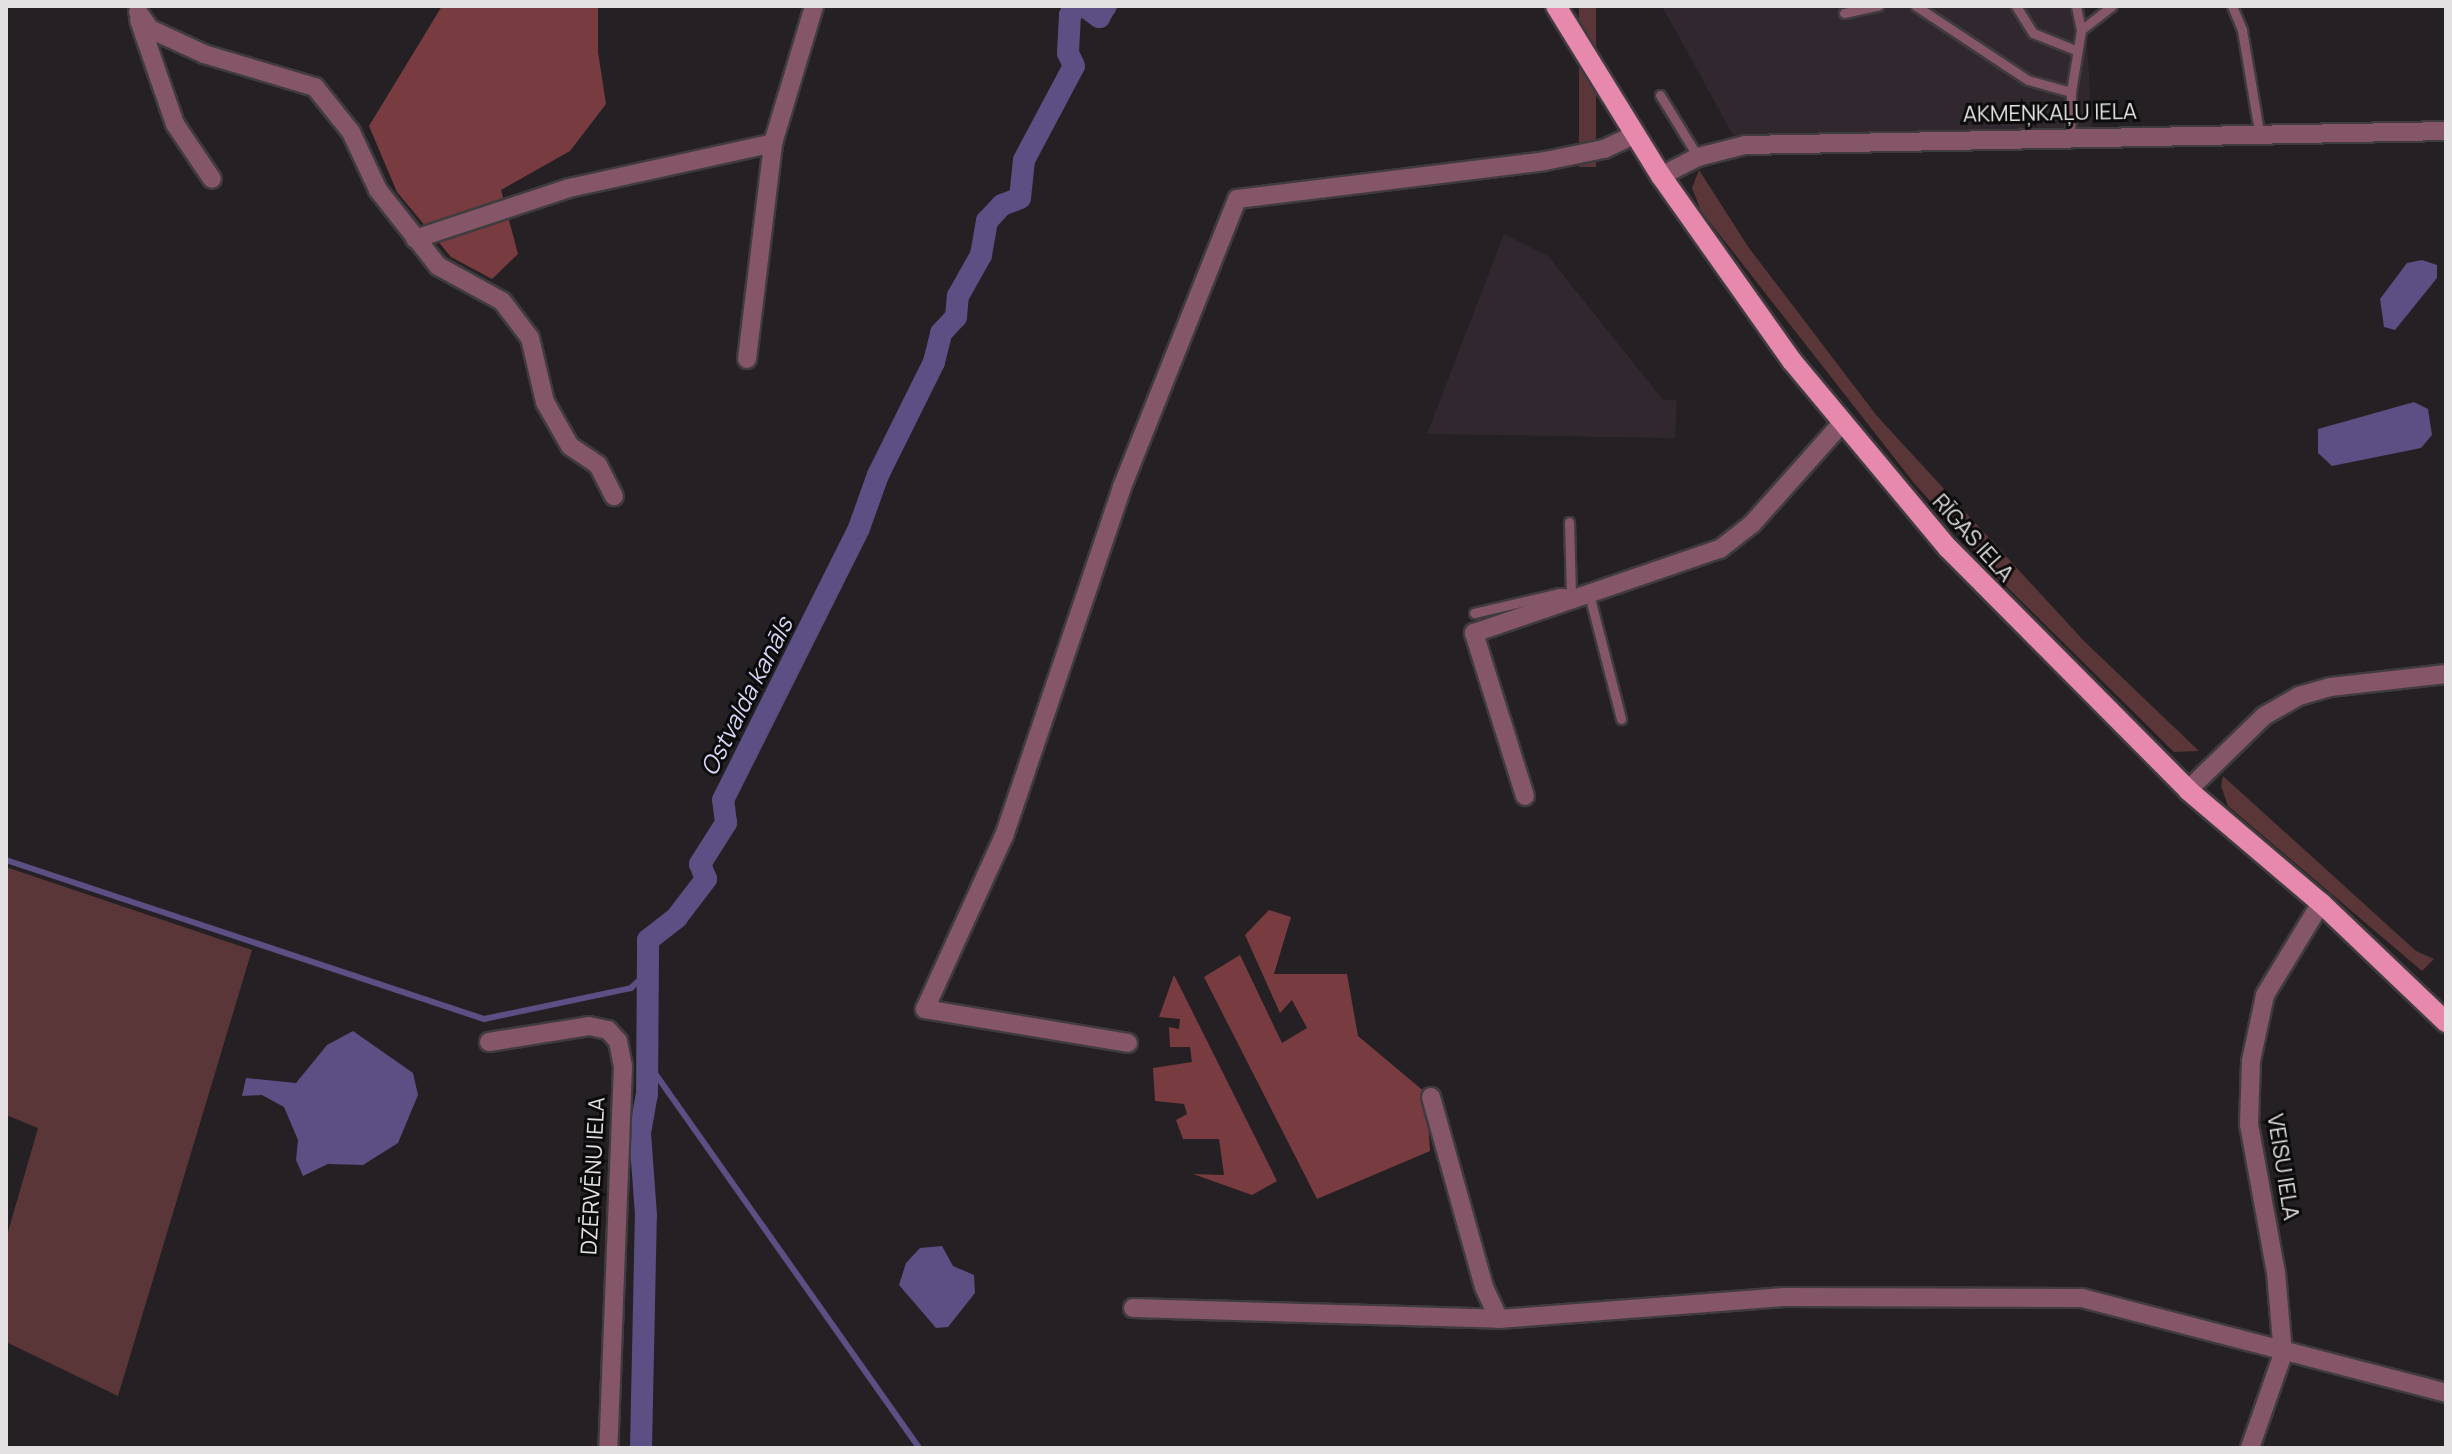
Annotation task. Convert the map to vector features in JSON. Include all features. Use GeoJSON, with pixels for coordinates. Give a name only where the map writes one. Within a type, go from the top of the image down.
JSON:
{"type":"FeatureCollection","features":[{"type":"Feature","properties":{"kind":"main road","name":"RĪGAS IELA"},"geometry":{"type":"LineString","coordinates":[[1556,6],[1661,176],[1841,424],[2040,646],[2188,790],[2321,903],[2446,1022]]}},
{"type":"Feature","properties":{"kind":"street"},"geometry":{"type":"LineString","coordinates":[[747,359],[773,143],[814,6]]}},
{"type":"Feature","properties":{"kind":"street"},"geometry":{"type":"LineString","coordinates":[[137,9],[175,124],[212,179]]}},
{"type":"Feature","properties":{"kind":"street"},"geometry":{"type":"LineString","coordinates":[[137,9],[150,29],[204,54],[315,87],[351,132],[378,190],[438,266],[502,301],[530,338],[545,402],[570,446],[598,465],[614,496]]}},
{"type":"Feature","properties":{"kind":"street","name":"AKMEŅKAĻU IELA"},"geometry":{"type":"LineString","coordinates":[[1661,176],[1698,157],[1745,145],[2259,132],[2446,131]]}},
{"type":"Feature","properties":{"kind":"street"},"geometry":{"type":"LineString","coordinates":[[1128,1043],[925,1009],[1004,836],[1122,487],[1237,199],[1545,161],[1604,149],[1634,135]]}},
{"type":"Feature","properties":{"kind":"street"},"geometry":{"type":"LineString","coordinates":[[415,239],[569,188],[773,143]]}},
{"type":"Feature","properties":{"kind":"street"},"geometry":{"type":"LineString","coordinates":[[1525,796],[1474,633],[1580,593],[1720,549],[1752,524],[1841,424]]}},
{"type":"Feature","properties":{"kind":"street"},"geometry":{"type":"LineString","coordinates":[[2188,790],[2264,716],[2299,696],[2330,687],[2446,674]]}},
{"type":"Feature","properties":{"kind":"street","name":"VEISU IELA"},"geometry":{"type":"LineString","coordinates":[[2250,1448],[2283,1354],[2276,1273],[2249,1125],[2251,1061],[2265,995],[2321,903]]}},
{"type":"Feature","properties":{"kind":"street","name":"DZĒRVĒNU IELA"},"geometry":{"type":"LineString","coordinates":[[489,1042],[589,1026],[608,1030],[618,1041],[623,1066],[608,1448]]}},
{"type":"Feature","properties":{"kind":"street"},"geometry":{"type":"LineString","coordinates":[[1431,1097],[1484,1287],[1499,1319]]}},
{"type":"Feature","properties":{"kind":"street"},"geometry":{"type":"LineString","coordinates":[[1133,1308],[1499,1319],[1784,1297],[2082,1298],[2283,1354],[2446,1393]]}},
{"type":"Feature","properties":{"kind":"lane"},"geometry":{"type":"LineString","coordinates":[[1844,13],[1878,6]]}},
{"type":"Feature","properties":{"kind":"lane"},"geometry":{"type":"LineString","coordinates":[[1916,6],[2028,80],[2071,92]]}},
{"type":"Feature","properties":{"kind":"lane"},"geometry":{"type":"LineString","coordinates":[[2016,6],[2033,33],[2078,51]]}},
{"type":"Feature","properties":{"kind":"lane"},"geometry":{"type":"LineString","coordinates":[[2070,137],[2071,92],[2081,30],[2076,6]]}},
{"type":"Feature","properties":{"kind":"lane"},"geometry":{"type":"LineString","coordinates":[[2081,30],[2112,6]]}},
{"type":"Feature","properties":{"kind":"lane"},"geometry":{"type":"LineString","coordinates":[[2232,6],[2242,30],[2259,132]]}},
{"type":"Feature","properties":{"kind":"lane"},"geometry":{"type":"LineString","coordinates":[[1660,95],[1698,157]]}},
{"type":"Feature","properties":{"kind":"lane"},"geometry":{"type":"LineString","coordinates":[[1569,522],[1580,593],[1621,719]]}},
{"type":"Feature","properties":{"kind":"lane"},"geometry":{"type":"LineString","coordinates":[[1474,613],[1580,593]]}},
{"type":"Feature","properties":{"kind":"shaded area"},"geometry":{"type":"Polygon","coordinates":[[[442,6],[598,6],[598,52],[606,104],[570,151],[501,190],[518,254],[492,279],[451,257],[397,192],[369,126],[442,6]]]}},
{"type":"Feature","properties":{"kind":"shaded area"},"geometry":{"type":"Polygon","coordinates":[[[1579,6],[1596,6],[1596,167],[1579,167],[1579,6]]]}},
{"type":"Feature","properties":{"kind":"shaded area"},"geometry":{"type":"Polygon","coordinates":[[[1662,6],[2085,6],[2092,130],[1733,135],[1662,6]]]}},
{"type":"Feature","properties":{"kind":"shaded area"},"geometry":{"type":"Polygon","coordinates":[[[1699,170],[1749,248],[1877,416],[2084,641],[2199,751],[2174,752],[2006,586],[1914,483],[1701,211],[1692,188],[1699,170]]]}},
{"type":"Feature","properties":{"kind":"shaded area"},"geometry":{"type":"Polygon","coordinates":[[[1504,234],[1548,256],[1663,400],[1677,400],[1675,438],[1427,434],[1504,234]]]}},
{"type":"Feature","properties":{"kind":"shaded area"},"geometry":{"type":"Polygon","coordinates":[[[2422,260],[2437,265],[2437,278],[2395,330],[2384,327],[2380,299],[2407,263],[2422,260]]]}},
{"type":"Feature","properties":{"kind":"shaded area"},"geometry":{"type":"Polygon","coordinates":[[[2414,402],[2428,409],[2432,435],[2421,448],[2332,466],[2318,453],[2318,429],[2414,402]]]}},
{"type":"Feature","properties":{"kind":"shaded area"},"geometry":{"type":"Polygon","coordinates":[[[2223,776],[2416,951],[2434,959],[2422,971],[2228,806],[2221,786],[2223,776]]]}},
{"type":"Feature","properties":{"kind":"shaded area"},"geometry":{"type":"Polygon","coordinates":[[[6,867],[252,950],[118,1396],[6,1342],[6,1239],[38,1128],[6,1115],[6,867]]]}},
{"type":"Feature","properties":{"kind":"shaded area"},"geometry":{"type":"Polygon","coordinates":[[[1269,910],[1291,917],[1274,974],[1347,974],[1358,1036],[1426,1093],[1430,1151],[1317,1199],[1204,977],[1240,955],[1282,1043],[1307,1028],[1292,1000],[1280,1013],[1245,935],[1269,910]]]}},
{"type":"Feature","properties":{"kind":"shaded area"},"geometry":{"type":"Polygon","coordinates":[[[1174,975],[1277,1181],[1252,1195],[1193,1174],[1224,1175],[1219,1139],[1183,1139],[1176,1120],[1187,1114],[1184,1104],[1155,1101],[1153,1068],[1192,1062],[1190,1047],[1170,1047],[1169,1027],[1179,1029],[1180,1019],[1159,1017],[1174,975]]]}},
{"type":"Feature","properties":{"kind":"shaded area"},"geometry":{"type":"Polygon","coordinates":[[[353,1031],[413,1073],[418,1095],[398,1143],[363,1165],[328,1164],[303,1176],[296,1160],[298,1140],[284,1107],[262,1095],[242,1096],[246,1078],[296,1083],[327,1045],[353,1031]]]}},
{"type":"Feature","properties":{"kind":"shaded area"},"geometry":{"type":"Polygon","coordinates":[[[942,1246],[953,1266],[974,1275],[975,1293],[948,1327],[936,1328],[899,1285],[906,1263],[920,1248],[942,1246]]]}},
{"type":"Feature","properties":{"kind":"waterway","name":"Ostvalda kanāls"},"geometry":{"type":"LineString","coordinates":[[641,1448],[646,1215],[640,1133],[647,1095],[648,940],[677,917],[706,879],[700,864],[726,823],[723,800],[859,528],[878,475],[934,362],[941,333],[956,317],[958,296],[981,255],[987,221],[1002,205],[1020,198],[1024,160],[1074,66],[1068,53],[1070,15],[1076,6]]}},
{"type":"Feature","properties":{"kind":"waterway","name":"Ostvalda kanāls"},"geometry":{"type":"LineString","coordinates":[[1084,6],[1099,17],[1106,6]]}},
{"type":"Feature","properties":{"kind":"waterway"},"geometry":{"type":"LineString","coordinates":[[6,860],[484,1019],[631,988],[646,974]]}},
{"type":"Feature","properties":{"kind":"waterway"},"geometry":{"type":"LineString","coordinates":[[647,1062],[919,1448]]}}]}
